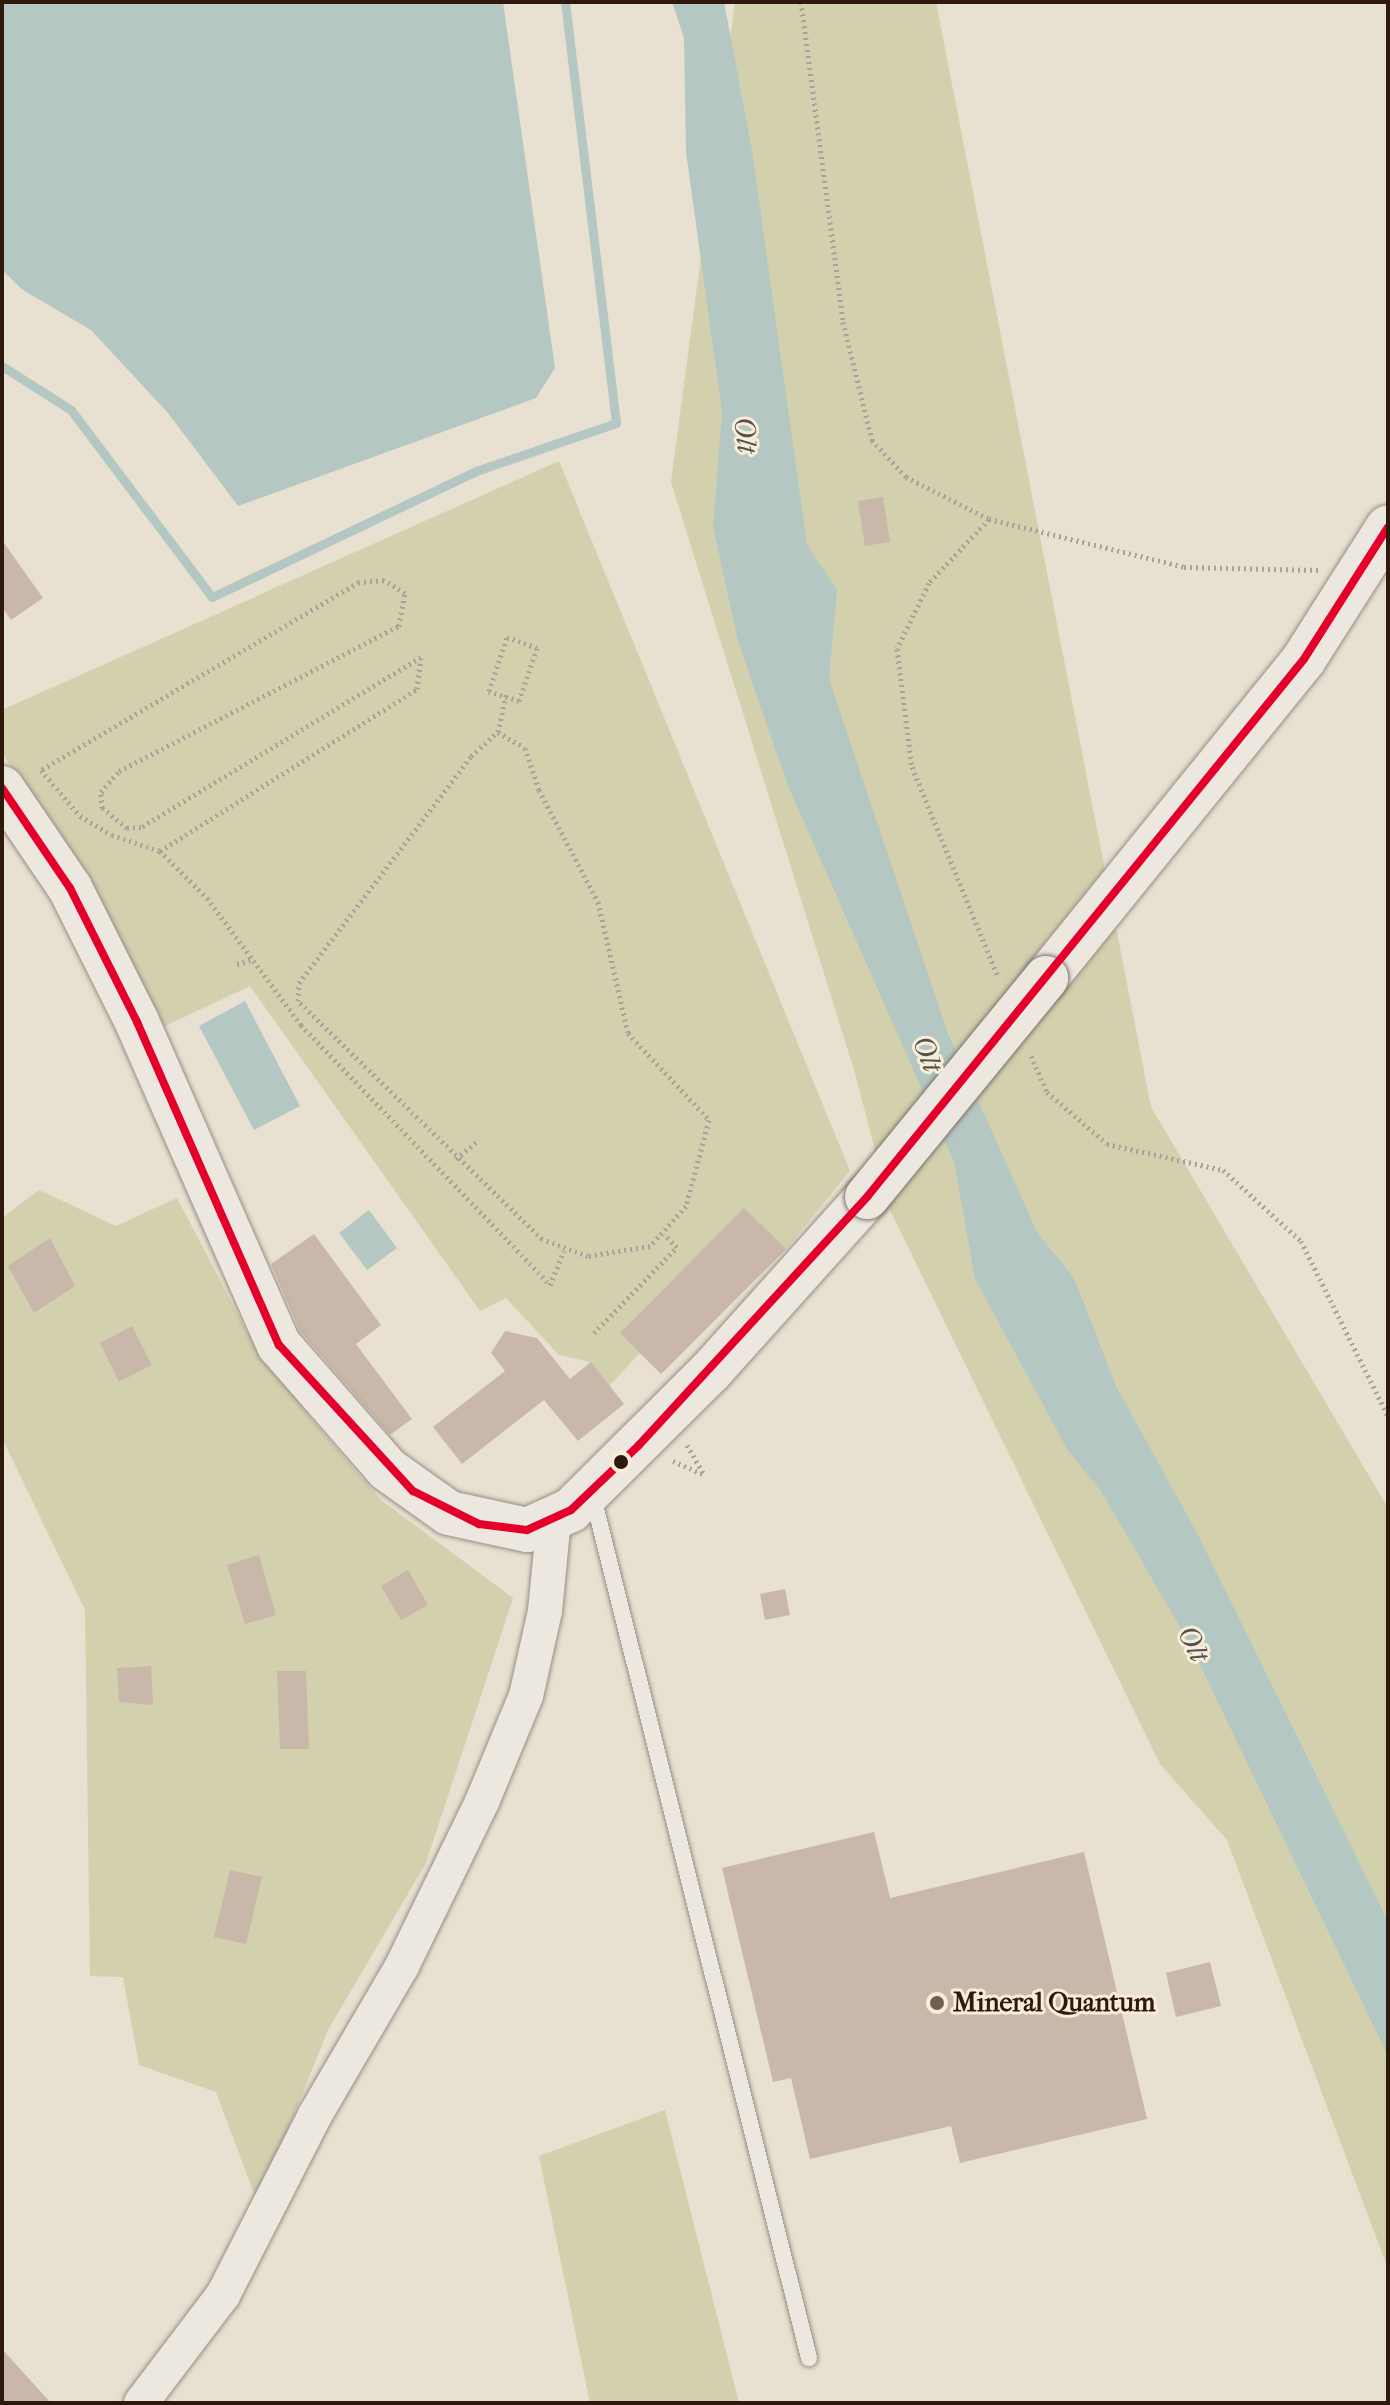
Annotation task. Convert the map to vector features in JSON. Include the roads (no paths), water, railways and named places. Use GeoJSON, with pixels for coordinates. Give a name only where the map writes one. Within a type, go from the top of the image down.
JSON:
{"type":"FeatureCollection","features":[{"type":"Feature","properties":{"kind":"street"},"geometry":{"type":"LineString","coordinates":[[2,788],[70,888],[137,1022],[279,1345],[387,1469],[431,1503],[510,1530],[554,1520],[606,1477],[867,1197],[1304,659],[1365,569],[1388,527]]}},
{"type":"Feature","properties":{"kind":"street"},"geometry":{"type":"LineString","coordinates":[[141,2403],[223,2295],[315,2115],[402,1966],[482,1802],[526,1696],[545,1611],[554,1520]]}},
{"type":"Feature","properties":{"kind":"lane"},"geometry":{"type":"LineString","coordinates":[[606,1477],[809,2358]]}},
{"type":"Feature","properties":{"kind":"water"},"geometry":{"type":"Polygon","coordinates":[[[2,2],[503,2],[555,368],[536,398],[238,506],[168,413],[91,330],[23,290],[2,270],[2,2]]]}},
{"type":"Feature","properties":{"kind":"water","name":"Olt"},"geometry":{"type":"Polygon","coordinates":[[[672,2],[724,2],[752,150],[807,545],[837,590],[829,679],[947,1031],[1037,1232],[1074,1278],[1116,1386],[1199,1537],[1388,1921],[1388,2056],[1191,1646],[1101,1491],[1067,1449],[975,1279],[954,1162],[788,786],[738,641],[713,527],[722,412],[686,152],[684,38],[672,2]]]}},
{"type":"Feature","properties":{"kind":"water"},"geometry":{"type":"Polygon","coordinates":[[[245,1001],[300,1106],[254,1130],[199,1026],[245,1001]]]}},
{"type":"Feature","properties":{"kind":"water"},"geometry":{"type":"Polygon","coordinates":[[[369,1210],[397,1248],[367,1270],[339,1233],[369,1210]]]}},
{"type":"Feature","properties":{"kind":"waterway"},"geometry":{"type":"LineString","coordinates":[[2,366],[71,410],[212,597],[476,471],[616,423],[565,2]]}},
{"type":"Feature","properties":{"kind":"place","name":"Mineral Quantum"},"geometry":{"type":"Point","coordinates":[937,2003]}}]}
